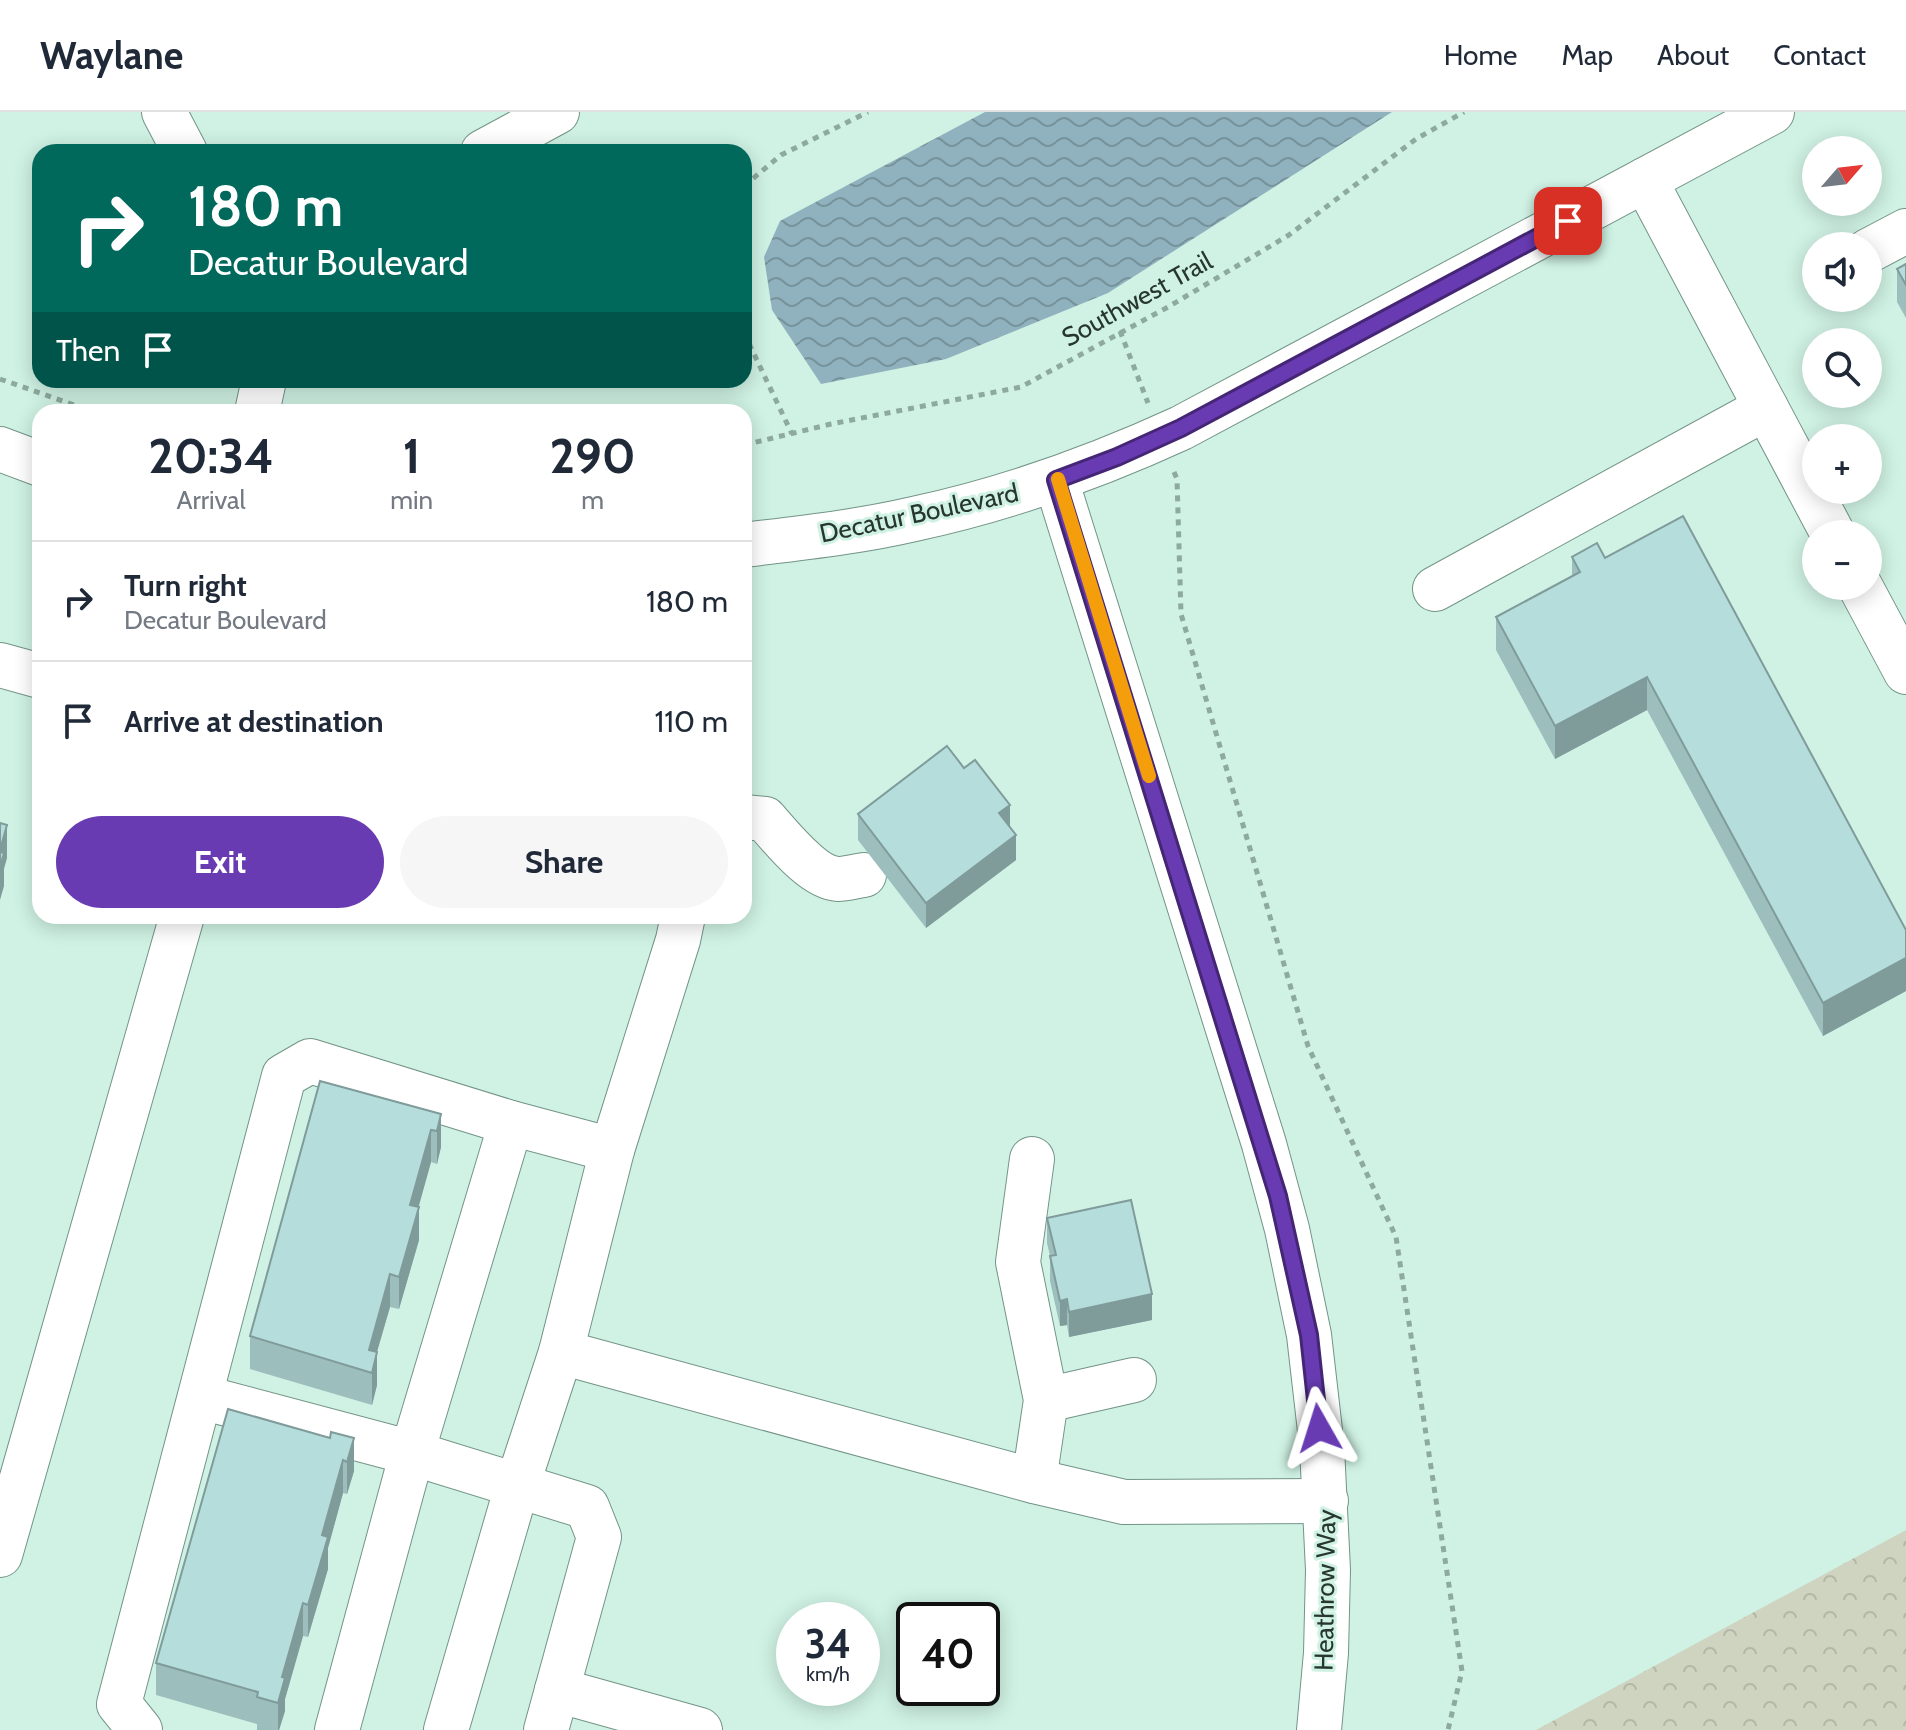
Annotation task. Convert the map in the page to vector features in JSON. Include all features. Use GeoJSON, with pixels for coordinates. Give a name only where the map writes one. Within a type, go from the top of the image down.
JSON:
{"type":"FeatureCollection","features":[{"type":"Feature","properties":{"kind":"street"},"geometry":{"type":"LineString","coordinates":[[498,144],[557,112]]}},
{"type":"Feature","properties":{"kind":"street","name":"Decatur Boulevard"},"geometry":{"type":"LineString","coordinates":[[752,544],[911,520],[1002,497],[1117,457],[1181,428],[1772,112]]}},
{"type":"Feature","properties":{"kind":"street"},"geometry":{"type":"LineString","coordinates":[[1645,180],[1826,520]]}},
{"type":"Feature","properties":{"kind":"street"},"geometry":{"type":"LineString","coordinates":[[1882,244],[1906,231]]}},
{"type":"Feature","properties":{"kind":"street"},"geometry":{"type":"LineString","coordinates":[[1435,589],[1766,408]]}},
{"type":"Feature","properties":{"kind":"street"},"geometry":{"type":"LineString","coordinates":[[0,449],[32,461]]}},
{"type":"Feature","properties":{"kind":"street","name":"Heathrow Way"},"geometry":{"type":"LineString","coordinates":[[1056,480],[1278,1196],[1309,1335],[1326,1501],[1326,1653],[1319,1730]]}},
{"type":"Feature","properties":{"kind":"street"},"geometry":{"type":"LineString","coordinates":[[1867,600],[1906,672]]}},
{"type":"Feature","properties":{"kind":"street"},"geometry":{"type":"LineString","coordinates":[[0,665],[32,674]]}},
{"type":"Feature","properties":{"kind":"street"},"geometry":{"type":"LineString","coordinates":[[752,818],[765,819],[788,845],[815,868],[836,879],[864,875]]}},
{"type":"Feature","properties":{"kind":"street"},"geometry":{"type":"LineString","coordinates":[[0,1555],[180,924]]}},
{"type":"Feature","properties":{"kind":"street"},"geometry":{"type":"LineString","coordinates":[[446,1730],[518,1483],[561,1352],[612,1150],[681,924]]}},
{"type":"Feature","properties":{"kind":"street"},"geometry":{"type":"LineString","coordinates":[[140,1730],[119,1704],[284,1076],[310,1061],[511,1123],[612,1150]]}},
{"type":"Feature","properties":{"kind":"street"},"geometry":{"type":"LineString","coordinates":[[337,1730],[412,1453],[511,1123]]}},
{"type":"Feature","properties":{"kind":"street"},"geometry":{"type":"LineString","coordinates":[[1032,1159],[1018,1262],[1046,1400],[1034,1481]]}},
{"type":"Feature","properties":{"kind":"street"},"geometry":{"type":"LineString","coordinates":[[561,1352],[1034,1481],[1124,1502],[1326,1501]]}},
{"type":"Feature","properties":{"kind":"street"},"geometry":{"type":"LineString","coordinates":[[1046,1400],[1134,1380]]}},
{"type":"Feature","properties":{"kind":"street"},"geometry":{"type":"LineString","coordinates":[[201,1397],[518,1483],[587,1507],[599,1537],[551,1710],[700,1730]]}},
{"type":"Feature","properties":{"kind":"path"},"geometry":{"type":"LineString","coordinates":[[752,179],[781,155],[868,112]]}},
{"type":"Feature","properties":{"kind":"path","name":"Southwest Trail"},"geometry":{"type":"LineString","coordinates":[[752,443],[1021,387],[1168,307],[1289,235],[1416,139],[1464,112]]}},
{"type":"Feature","properties":{"kind":"path"},"geometry":{"type":"LineString","coordinates":[[1120,331],[1135,369]]}},
{"type":"Feature","properties":{"kind":"path"},"geometry":{"type":"LineString","coordinates":[[752,350],[792,434]]}},
{"type":"Feature","properties":{"kind":"path"},"geometry":{"type":"LineString","coordinates":[[0,379],[71,404]]}},
{"type":"Feature","properties":{"kind":"path"},"geometry":{"type":"LineString","coordinates":[[1173,467],[1177,479],[1181,614],[1308,1046],[1396,1237],[1462,1671],[1448,1730]]}},
{"type":"Feature","properties":{"kind":"green space"},"geometry":{"type":"Polygon","coordinates":[[[1906,1530],[1906,1730],[1536,1730],[1906,1530]]]}},
{"type":"Feature","properties":{"kind":"water"},"geometry":{"type":"Polygon","coordinates":[[[985,112],[1392,112],[1108,293],[946,359],[821,384],[772,310],[764,257],[780,221],[985,112]]]}},
{"type":"Feature","properties":{"kind":"building"},"geometry":{"type":"Polygon","coordinates":[[[1906,264],[1906,285],[1897,269],[1906,264]]]}},
{"type":"Feature","properties":{"kind":"building"},"geometry":{"type":"Polygon","coordinates":[[[1683,516],[1906,930],[1906,958],[1823,1003],[1647,677],[1555,726],[1496,617],[1580,572],[1572,557],[1597,543],[1605,558],[1683,516]]]}},
{"type":"Feature","properties":{"kind":"building"},"geometry":{"type":"Polygon","coordinates":[[[947,746],[964,768],[975,760],[1010,805],[999,813],[1016,835],[926,903],[858,814],[947,746]]]}},
{"type":"Feature","properties":{"kind":"building"},"geometry":{"type":"Polygon","coordinates":[[[0,823],[7,825],[0,850],[0,823]]]}},
{"type":"Feature","properties":{"kind":"building"},"geometry":{"type":"Polygon","coordinates":[[[320,1081],[441,1114],[437,1131],[431,1130],[410,1205],[419,1207],[399,1277],[390,1274],[369,1350],[377,1352],[372,1373],[250,1336],[320,1081]]]}},
{"type":"Feature","properties":{"kind":"building"},"geometry":{"type":"Polygon","coordinates":[[[1131,1200],[1152,1294],[1069,1312],[1067,1299],[1060,1301],[1050,1256],[1056,1255],[1047,1218],[1131,1200]]]}},
{"type":"Feature","properties":{"kind":"building"},"geometry":{"type":"Polygon","coordinates":[[[228,1409],[330,1438],[331,1432],[354,1438],[347,1462],[343,1460],[322,1535],[328,1537],[308,1605],[303,1603],[282,1677],[285,1678],[278,1703],[257,1697],[258,1692],[156,1663],[228,1409]]]}},
{"type":"Feature","properties":{"kind":"slow traffic"},"geometry":{"type":"LineString","coordinates":[[1058,479],[1149,776]]}},
{"type":"Feature","properties":{"kind":"route"},"geometry":{"type":"LineString","coordinates":[[1319,1428],[1309,1335],[1287,1229],[1264,1144],[1056,480],[1181,428],[1568,221]]}}]}
